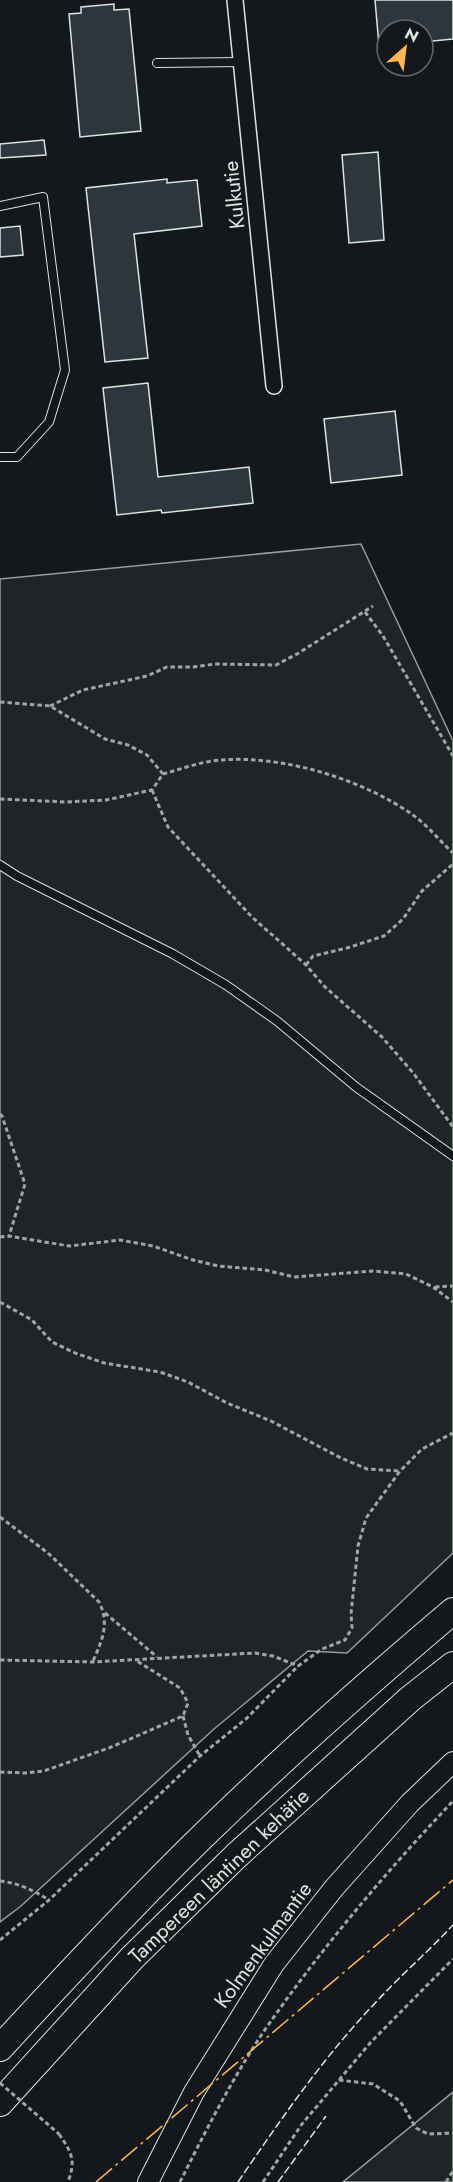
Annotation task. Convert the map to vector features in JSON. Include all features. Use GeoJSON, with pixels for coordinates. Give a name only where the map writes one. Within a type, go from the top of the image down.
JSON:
{"type":"FeatureCollection","features":[{"type":"Feature","properties":{"kind":"highway","name":"Tampereen läntinen kehätie"},"geometry":{"type":"LineString","coordinates":[[0,2048],[87,1953],[205,1833],[366,1684],[453,1611]]}},
{"type":"Feature","properties":{"kind":"highway","name":"Tampereen läntinen kehätie"},"geometry":{"type":"LineString","coordinates":[[0,2103],[132,1958],[236,1856],[411,1698],[453,1665]]}},
{"type":"Feature","properties":{"kind":"street","name":"Kulkutie"},"geometry":{"type":"LineString","coordinates":[[235,0],[274,386]]}},
{"type":"Feature","properties":{"kind":"street","name":"Kolmenkulmantie"},"geometry":{"type":"LineString","coordinates":[[148,2182],[194,2092],[274,1964],[342,1880],[410,1803],[453,1762]]}},
{"type":"Feature","properties":{"kind":"lane"},"geometry":{"type":"LineString","coordinates":[[157,63],[241,62]]}},
{"type":"Feature","properties":{"kind":"lane"},"geometry":{"type":"LineString","coordinates":[[0,206],[43,197],[65,370],[49,422],[17,457],[0,457]]}},
{"type":"Feature","properties":{"kind":"lane"},"geometry":{"type":"LineString","coordinates":[[0,865],[17,876],[173,954],[226,986],[277,1021],[356,1087],[453,1156]]}},
{"type":"Feature","properties":{"kind":"path"},"geometry":{"type":"LineString","coordinates":[[50,706],[83,690],[147,676],[167,667],[215,664],[276,665],[373,606]]}},
{"type":"Feature","properties":{"kind":"path"},"geometry":{"type":"LineString","coordinates":[[365,612],[383,636],[453,756]]}},
{"type":"Feature","properties":{"kind":"path"},"geometry":{"type":"LineString","coordinates":[[0,702],[50,706],[84,724],[105,739],[128,745],[147,755],[163,774]]}},
{"type":"Feature","properties":{"kind":"path"},"geometry":{"type":"LineString","coordinates":[[0,799],[67,802],[106,800],[152,790],[163,774],[220,760],[268,761],[346,781],[376,794],[414,816],[453,853]]}},
{"type":"Feature","properties":{"kind":"path"},"geometry":{"type":"LineString","coordinates":[[152,790],[168,827],[229,894],[306,965],[325,987],[382,1037],[414,1074],[453,1127]]}},
{"type":"Feature","properties":{"kind":"path"},"geometry":{"type":"LineString","coordinates":[[306,965],[314,956],[384,936],[403,919],[422,891],[453,864]]}},
{"type":"Feature","properties":{"kind":"path"},"geometry":{"type":"LineString","coordinates":[[0,1114],[25,1184],[9,1236]]}},
{"type":"Feature","properties":{"kind":"path"},"geometry":{"type":"LineString","coordinates":[[0,1237],[9,1236],[69,1246],[120,1240],[153,1246],[218,1266],[265,1270],[294,1277],[373,1271],[406,1274],[433,1287],[453,1302]]}},
{"type":"Feature","properties":{"kind":"path"},"geometry":{"type":"LineString","coordinates":[[433,1287],[453,1286]]}},
{"type":"Feature","properties":{"kind":"path"},"geometry":{"type":"LineString","coordinates":[[0,1302],[32,1320],[52,1342],[75,1353],[104,1363],[160,1372],[188,1382],[366,1469],[400,1471]]}},
{"type":"Feature","properties":{"kind":"path"},"geometry":{"type":"LineString","coordinates":[[0,1940],[49,1900],[200,1756],[247,1718],[298,1666],[322,1649],[345,1640],[352,1628],[351,1614],[358,1546],[366,1518],[400,1471],[422,1449],[453,1433]]}},
{"type":"Feature","properties":{"kind":"path"},"geometry":{"type":"LineString","coordinates":[[0,1517],[48,1553],[99,1602],[104,1612],[105,1627],[93,1662]]}},
{"type":"Feature","properties":{"kind":"path"},"geometry":{"type":"LineString","coordinates":[[104,1612],[158,1658]]}},
{"type":"Feature","properties":{"kind":"path"},"geometry":{"type":"LineString","coordinates":[[0,1660],[93,1662],[255,1653],[273,1656],[298,1666]]}},
{"type":"Feature","properties":{"kind":"path"},"geometry":{"type":"LineString","coordinates":[[136,1660],[180,1688],[188,1703],[183,1716],[188,1735],[200,1756]]}},
{"type":"Feature","properties":{"kind":"path"},"geometry":{"type":"LineString","coordinates":[[0,1772],[44,1771],[109,1748],[183,1716]]}},
{"type":"Feature","properties":{"kind":"path"},"geometry":{"type":"LineString","coordinates":[[180,2182],[207,2128],[261,2036],[316,1960],[402,1854],[453,1801]]}},
{"type":"Feature","properties":{"kind":"path"},"geometry":{"type":"LineString","coordinates":[[0,1881],[12,1882],[34,1890],[49,1900]]}},
{"type":"Feature","properties":{"kind":"path"},"geometry":{"type":"LineString","coordinates":[[263,2182],[302,2124],[371,2042],[453,1959]]}},
{"type":"Feature","properties":{"kind":"path"},"geometry":{"type":"LineString","coordinates":[[339,2080],[373,2084],[400,2100],[416,2128],[428,2134],[453,2133]]}},
{"type":"Feature","properties":{"kind":"path"},"geometry":{"type":"LineString","coordinates":[[0,2083],[59,2134],[72,2152],[72,2170],[68,2182]]}},
{"type":"Feature","properties":{"kind":"path"},"geometry":{"type":"LineString","coordinates":[[446,2182],[453,2171]]}},
{"type":"Feature","properties":{"kind":"shaded area"},"geometry":{"type":"Polygon","coordinates":[[[361,544],[453,741],[453,1553],[347,1653],[308,1651],[214,1729],[21,1906],[0,1922],[0,579],[361,544]]]}},
{"type":"Feature","properties":{"kind":"shaded area"},"geometry":{"type":"Polygon","coordinates":[[[453,2092],[453,2182],[343,2182],[453,2092]]]}},
{"type":"Feature","properties":{"kind":"building"},"geometry":{"type":"Polygon","coordinates":[[[375,0],[453,0],[453,39],[435,41],[435,18],[377,18],[375,0]]]}},
{"type":"Feature","properties":{"kind":"building"},"geometry":{"type":"Polygon","coordinates":[[[114,4],[114,10],[129,9],[141,131],[80,137],[69,14],[81,13],[81,7],[114,4]]]}},
{"type":"Feature","properties":{"kind":"building"},"geometry":{"type":"Polygon","coordinates":[[[44,140],[46,155],[0,158],[0,144],[44,140]]]}},
{"type":"Feature","properties":{"kind":"building"},"geometry":{"type":"Polygon","coordinates":[[[378,152],[384,240],[349,243],[342,155],[378,152]]]}},
{"type":"Feature","properties":{"kind":"building"},"geometry":{"type":"Polygon","coordinates":[[[167,179],[167,183],[197,180],[202,226],[134,234],[148,358],[105,362],[86,188],[167,179]]]}},
{"type":"Feature","properties":{"kind":"building"},"geometry":{"type":"Polygon","coordinates":[[[20,226],[23,255],[0,257],[0,228],[20,226]]]}},
{"type":"Feature","properties":{"kind":"building"},"geometry":{"type":"Polygon","coordinates":[[[148,383],[158,477],[249,467],[253,503],[162,513],[161,510],[117,515],[103,388],[148,383]]]}},
{"type":"Feature","properties":{"kind":"building"},"geometry":{"type":"Polygon","coordinates":[[[395,411],[402,475],[331,483],[324,419],[395,411]]]}},
{"type":"Feature","properties":{"kind":"fence"},"geometry":{"type":"LineString","coordinates":[[238,2182],[287,2111],[340,2043],[387,1990],[453,1925]]}},
{"type":"Feature","properties":{"kind":"fence"},"geometry":{"type":"LineString","coordinates":[[278,2182],[326,2116]]}},
{"type":"Feature","properties":{"kind":"power"},"geometry":{"type":"LineString","coordinates":[[96,2182],[453,1880]]}}]}
